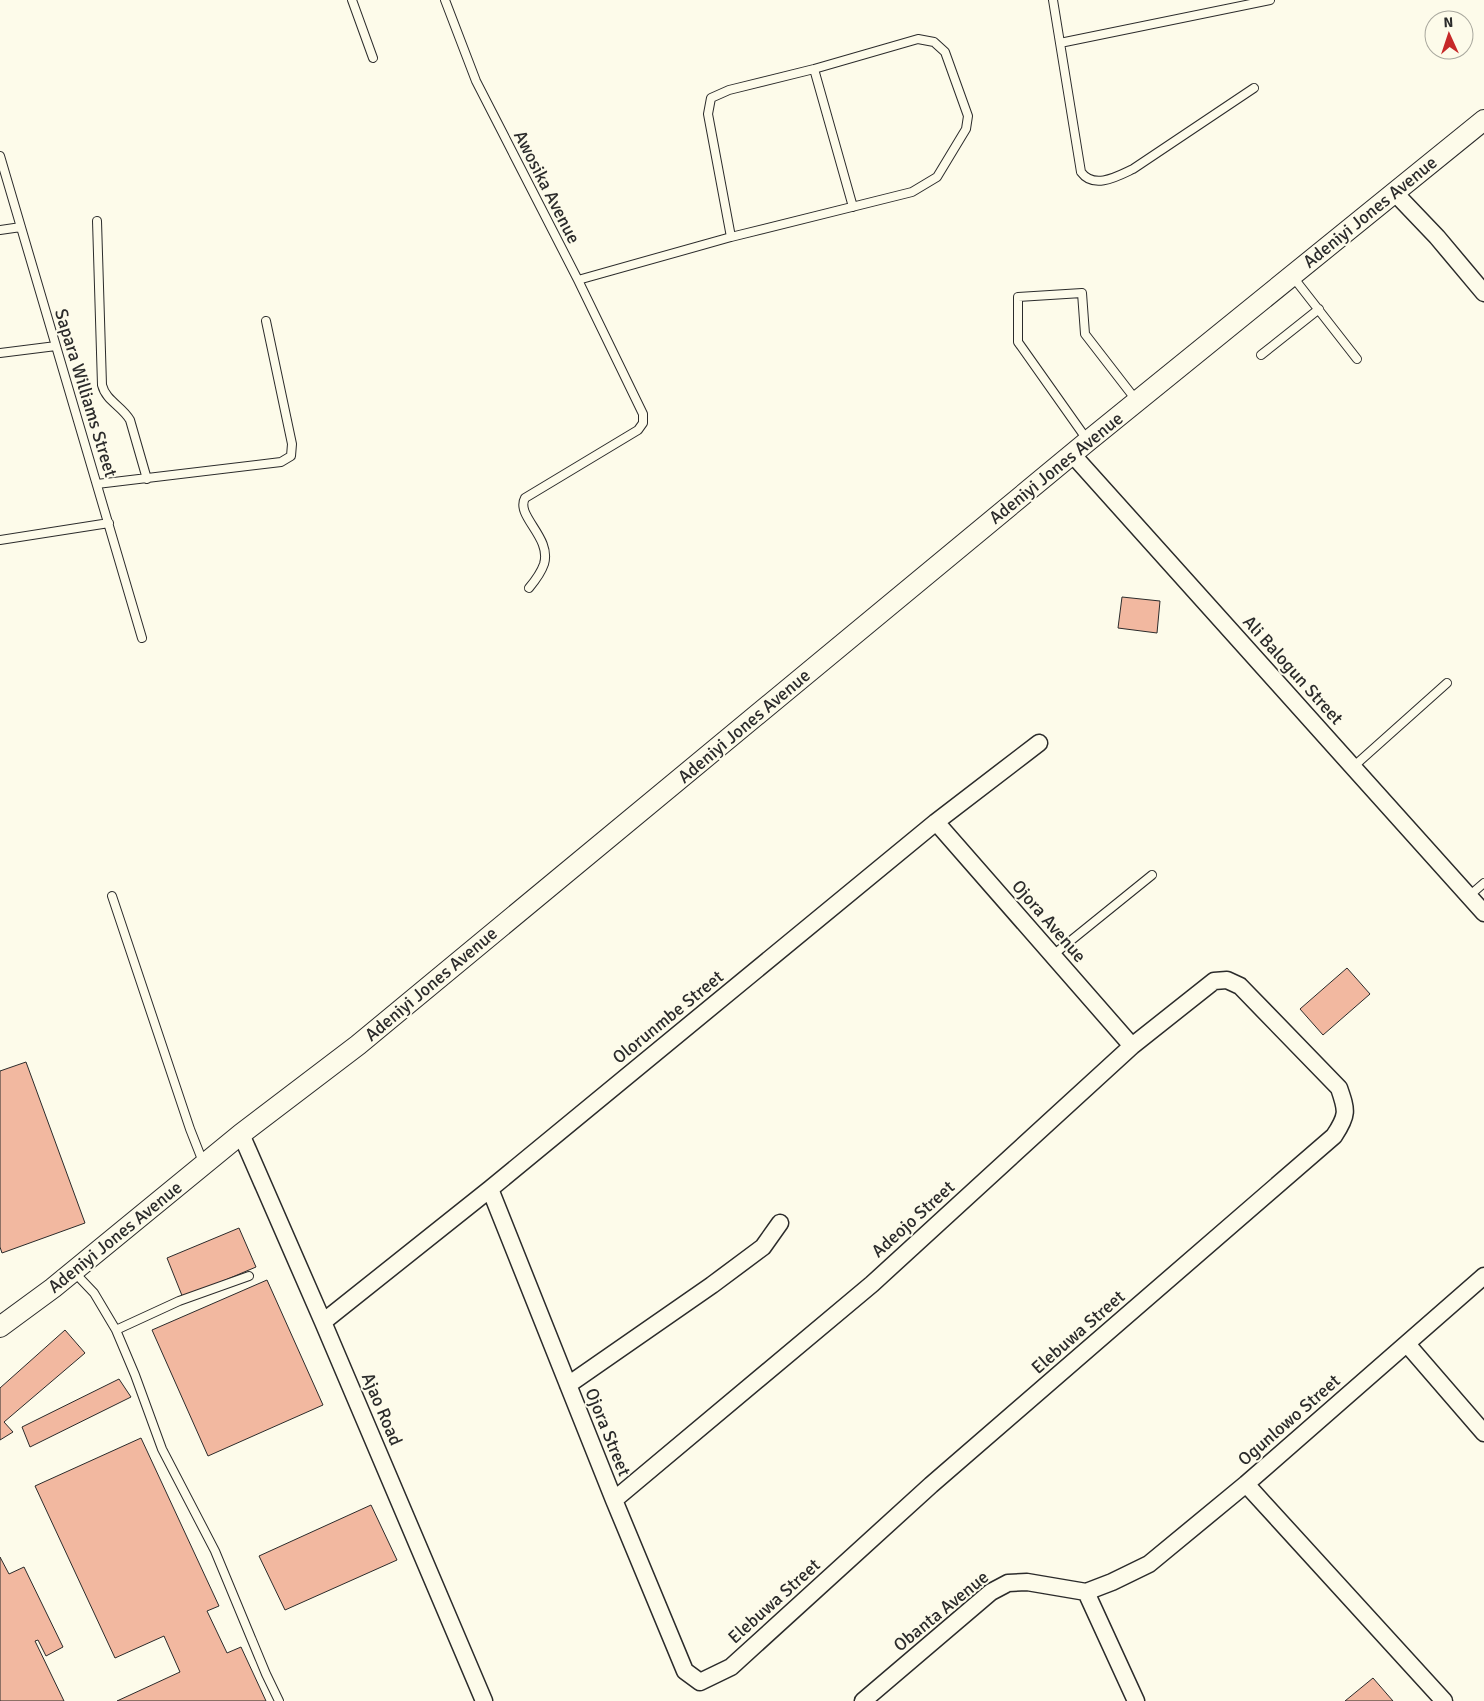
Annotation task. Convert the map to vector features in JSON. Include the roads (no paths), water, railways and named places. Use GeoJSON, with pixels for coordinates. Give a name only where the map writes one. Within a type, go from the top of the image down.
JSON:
{"type":"FeatureCollection","features":[{"type":"Feature","properties":{"kind":"street","name":"Adeniyi Jones Avenue"},"geometry":{"type":"LineString","coordinates":[[0,1328],[73,1271],[240,1134],[358,1045],[1072,454],[1484,120]]}},
{"type":"Feature","properties":{"kind":"street"},"geometry":{"type":"LineString","coordinates":[[1394,192],[1437,237],[1484,293]]}},
{"type":"Feature","properties":{"kind":"street","name":"Ali Balogun Street"},"geometry":{"type":"LineString","coordinates":[[1072,454],[1484,913]]}},
{"type":"Feature","properties":{"kind":"street","name":"Olorunmbe Street"},"geometry":{"type":"LineString","coordinates":[[323,1322],[490,1189],[936,822],[1039,743]]}},
{"type":"Feature","properties":{"kind":"street","name":"Ojora Avenue"},"geometry":{"type":"LineString","coordinates":[[936,822],[1132,1046]]}},
{"type":"Feature","properties":{"kind":"street","name":"Adeojo Street"},"geometry":{"type":"LineString","coordinates":[[614,1500],[872,1284],[1132,1046],[1214,982],[1227,980],[1240,986]]}},
{"type":"Feature","properties":{"kind":"street","name":"Elebuwa Street"},"geometry":{"type":"LineString","coordinates":[[700,1682],[731,1667],[931,1485],[1334,1136],[1344,1122],[1345,1106],[1339,1088],[1240,986]]}},
{"type":"Feature","properties":{"kind":"street","name":"Ajao Road"},"geometry":{"type":"LineString","coordinates":[[240,1134],[323,1322],[484,1701]]}},
{"type":"Feature","properties":{"kind":"street","name":"Ojora Street"},"geometry":{"type":"LineString","coordinates":[[490,1189],[614,1500],[685,1671],[700,1682]]}},
{"type":"Feature","properties":{"kind":"street"},"geometry":{"type":"LineString","coordinates":[[568,1385],[764,1247],[780,1224]]}},
{"type":"Feature","properties":{"kind":"street","name":"Ogunlowo Street"},"geometry":{"type":"LineString","coordinates":[[1086,1592],[1149,1564],[1246,1484],[1484,1276]]}},
{"type":"Feature","properties":{"kind":"street"},"geometry":{"type":"LineString","coordinates":[[1407,1344],[1484,1433]]}},
{"type":"Feature","properties":{"kind":"street"},"geometry":{"type":"LineString","coordinates":[[1246,1484],[1444,1701]]}},
{"type":"Feature","properties":{"kind":"street","name":"Obanta Avenue"},"geometry":{"type":"LineString","coordinates":[[863,1701],[991,1592],[1008,1583],[1027,1582],[1086,1592]]}},
{"type":"Feature","properties":{"kind":"street"},"geometry":{"type":"LineString","coordinates":[[1086,1592],[1136,1701]]}},
{"type":"Feature","properties":{"kind":"lane"},"geometry":{"type":"LineString","coordinates":[[352,0],[373,58]]}},
{"type":"Feature","properties":{"kind":"lane","name":"Awosika Avenue"},"geometry":{"type":"LineString","coordinates":[[445,0],[476,81],[578,280],[643,414],[643,423],[638,430],[525,498],[523,511],[540,535],[544,549],[544,564],[529,588]]}},
{"type":"Feature","properties":{"kind":"lane"},"geometry":{"type":"LineString","coordinates":[[1053,0],[1081,172],[1085,178],[1095,181],[1112,180],[1133,169],[1254,88]]}},
{"type":"Feature","properties":{"kind":"lane"},"geometry":{"type":"LineString","coordinates":[[1060,43],[1270,0]]}},
{"type":"Feature","properties":{"kind":"lane"},"geometry":{"type":"LineString","coordinates":[[578,280],[730,237],[912,192],[937,177],[966,129],[968,116],[945,52],[934,42],[918,39],[814,69],[729,90],[711,98],[708,114],[730,237]]}},
{"type":"Feature","properties":{"kind":"lane"},"geometry":{"type":"LineString","coordinates":[[814,69],[853,207]]}},
{"type":"Feature","properties":{"kind":"lane","name":"Sapara Williams Street"},"geometry":{"type":"LineString","coordinates":[[0,156],[142,638]]}},
{"type":"Feature","properties":{"kind":"lane"},"geometry":{"type":"LineString","coordinates":[[96,221],[102,385],[104,395],[126,413],[130,420],[146,479]]}},
{"type":"Feature","properties":{"kind":"lane"},"geometry":{"type":"LineString","coordinates":[[0,230],[21,227]]}},
{"type":"Feature","properties":{"kind":"lane"},"geometry":{"type":"LineString","coordinates":[[1292,275],[1357,359]]}},
{"type":"Feature","properties":{"kind":"lane"},"geometry":{"type":"LineString","coordinates":[[1088,441],[1018,342],[1018,297],[1082,293],[1085,334],[1137,401]]}},
{"type":"Feature","properties":{"kind":"lane"},"geometry":{"type":"LineString","coordinates":[[1261,355],[1319,309]]}},
{"type":"Feature","properties":{"kind":"lane"},"geometry":{"type":"LineString","coordinates":[[97,484],[281,462],[291,456],[292,444],[266,321]]}},
{"type":"Feature","properties":{"kind":"lane"},"geometry":{"type":"LineString","coordinates":[[0,353],[56,346]]}},
{"type":"Feature","properties":{"kind":"lane"},"geometry":{"type":"LineString","coordinates":[[0,540],[109,524]]}},
{"type":"Feature","properties":{"kind":"lane"},"geometry":{"type":"LineString","coordinates":[[1353,767],[1447,683]]}},
{"type":"Feature","properties":{"kind":"lane"},"geometry":{"type":"LineString","coordinates":[[1053,955],[1152,875]]}},
{"type":"Feature","properties":{"kind":"lane"},"geometry":{"type":"LineString","coordinates":[[1469,896],[1484,883]]}},
{"type":"Feature","properties":{"kind":"lane"},"geometry":{"type":"LineString","coordinates":[[112,896],[190,1129],[204,1164]]}},
{"type":"Feature","properties":{"kind":"lane"},"geometry":{"type":"LineString","coordinates":[[73,1271],[94,1293],[116,1330],[162,1448],[215,1551],[279,1701]]}},
{"type":"Feature","properties":{"kind":"lane"},"geometry":{"type":"LineString","coordinates":[[116,1330],[180,1301],[249,1276]]}}]}
